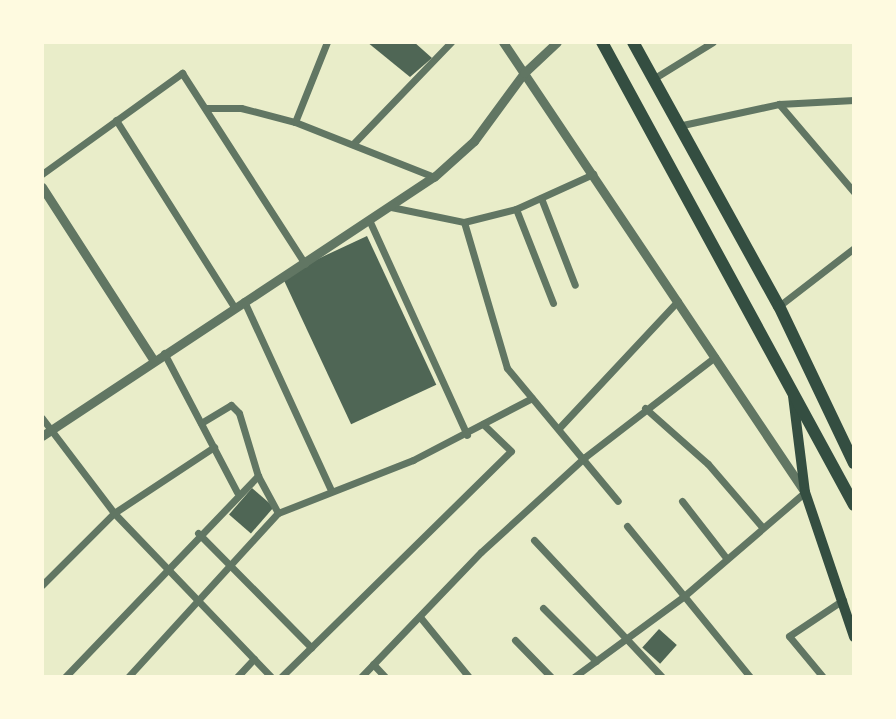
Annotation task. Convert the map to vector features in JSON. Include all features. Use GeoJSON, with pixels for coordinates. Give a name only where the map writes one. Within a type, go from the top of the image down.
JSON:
{"type":"FeatureCollection","features":[{"type":"Feature","properties":{"kind":"highway"},"geometry":{"type":"LineString","coordinates":[[603,42],[854,505]]}},
{"type":"Feature","properties":{"kind":"highway"},"geometry":{"type":"LineString","coordinates":[[633,42],[779,306],[852,455]]}},
{"type":"Feature","properties":{"kind":"main road"},"geometry":{"type":"LineString","coordinates":[[793,393],[805,492],[852,619],[854,637]]}},
{"type":"Feature","properties":{"kind":"street"},"geometry":{"type":"LineString","coordinates":[[295,122],[327,42]]}},
{"type":"Feature","properties":{"kind":"street"},"geometry":{"type":"LineString","coordinates":[[354,144],[451,42]]}},
{"type":"Feature","properties":{"kind":"street"},"geometry":{"type":"LineString","coordinates":[[503,42],[805,492],[683,597],[574,677]]}},
{"type":"Feature","properties":{"kind":"street"},"geometry":{"type":"LineString","coordinates":[[45,433],[163,352],[305,264],[434,177],[474,141],[524,73],[557,42]]}},
{"type":"Feature","properties":{"kind":"street"},"geometry":{"type":"LineString","coordinates":[[653,79],[713,42]]}},
{"type":"Feature","properties":{"kind":"street"},"geometry":{"type":"LineString","coordinates":[[42,174],[182,73],[305,264]]}},
{"type":"Feature","properties":{"kind":"street"},"geometry":{"type":"LineString","coordinates":[[678,126],[779,104],[854,100]]}},
{"type":"Feature","properties":{"kind":"street"},"geometry":{"type":"LineString","coordinates":[[779,104],[854,192]]}},
{"type":"Feature","properties":{"kind":"street"},"geometry":{"type":"LineString","coordinates":[[206,108],[241,108],[295,122],[434,177]]}},
{"type":"Feature","properties":{"kind":"street"},"geometry":{"type":"LineString","coordinates":[[116,120],[233,307]]}},
{"type":"Feature","properties":{"kind":"street"},"geometry":{"type":"LineString","coordinates":[[391,207],[464,222],[516,209],[593,174]]}},
{"type":"Feature","properties":{"kind":"street"},"geometry":{"type":"LineString","coordinates":[[42,187],[153,359]]}},
{"type":"Feature","properties":{"kind":"street"},"geometry":{"type":"LineString","coordinates":[[541,198],[575,285]]}},
{"type":"Feature","properties":{"kind":"street"},"geometry":{"type":"LineString","coordinates":[[516,209],[553,303]]}},
{"type":"Feature","properties":{"kind":"street"},"geometry":{"type":"LineString","coordinates":[[370,222],[467,435]]}},
{"type":"Feature","properties":{"kind":"street"},"geometry":{"type":"LineString","coordinates":[[464,222],[507,368],[585,457],[618,501]]}},
{"type":"Feature","properties":{"kind":"street"},"geometry":{"type":"LineString","coordinates":[[779,306],[854,248]]}},
{"type":"Feature","properties":{"kind":"street"},"geometry":{"type":"LineString","coordinates":[[244,301],[331,490]]}},
{"type":"Feature","properties":{"kind":"street"},"geometry":{"type":"LineString","coordinates":[[559,428],[678,301]]}},
{"type":"Feature","properties":{"kind":"street"},"geometry":{"type":"LineString","coordinates":[[163,352],[237,492]]}},
{"type":"Feature","properties":{"kind":"street"},"geometry":{"type":"LineString","coordinates":[[361,677],[585,457],[645,408],[715,357]]}},
{"type":"Feature","properties":{"kind":"street"},"geometry":{"type":"LineString","coordinates":[[128,677],[196,599],[278,513],[467,435],[533,398]]}},
{"type":"Feature","properties":{"kind":"street"},"geometry":{"type":"LineString","coordinates":[[201,423],[231,405],[239,413],[258,476],[278,513]]}},
{"type":"Feature","properties":{"kind":"street"},"geometry":{"type":"LineString","coordinates":[[645,408],[708,464],[763,528]]}},
{"type":"Feature","properties":{"kind":"street"},"geometry":{"type":"LineString","coordinates":[[42,418],[45,433],[114,513],[271,677]]}},
{"type":"Feature","properties":{"kind":"street"},"geometry":{"type":"LineString","coordinates":[[281,677],[511,451],[483,424]]}},
{"type":"Feature","properties":{"kind":"street"},"geometry":{"type":"LineString","coordinates":[[42,585],[114,513],[214,447]]}},
{"type":"Feature","properties":{"kind":"street"},"geometry":{"type":"LineString","coordinates":[[65,677],[237,492],[258,476]]}},
{"type":"Feature","properties":{"kind":"street"},"geometry":{"type":"LineString","coordinates":[[682,501],[727,559]]}},
{"type":"Feature","properties":{"kind":"street"},"geometry":{"type":"LineString","coordinates":[[627,526],[750,677]]}},
{"type":"Feature","properties":{"kind":"street"},"geometry":{"type":"LineString","coordinates":[[198,533],[312,647]]}},
{"type":"Feature","properties":{"kind":"street"},"geometry":{"type":"LineString","coordinates":[[534,540],[659,674]]}},
{"type":"Feature","properties":{"kind":"street"},"geometry":{"type":"LineString","coordinates":[[823,677],[789,636],[843,599]]}},
{"type":"Feature","properties":{"kind":"street"},"geometry":{"type":"LineString","coordinates":[[543,608],[596,661]]}},
{"type":"Feature","properties":{"kind":"street"},"geometry":{"type":"LineString","coordinates":[[420,617],[469,677]]}},
{"type":"Feature","properties":{"kind":"street"},"geometry":{"type":"LineString","coordinates":[[515,640],[551,677]]}},
{"type":"Feature","properties":{"kind":"street"},"geometry":{"type":"LineString","coordinates":[[237,677],[254,659]]}},
{"type":"Feature","properties":{"kind":"street"},"geometry":{"type":"LineString","coordinates":[[373,664],[385,677]]}},
{"type":"Feature","properties":{"kind":"street"},"geometry":{"type":"LineString","coordinates":[[646,677],[659,674]]}},
{"type":"Feature","properties":{"kind":"building"},"geometry":{"type":"Polygon","coordinates":[[[367,42],[414,42],[432,58],[410,77],[367,42]]]}},
{"type":"Feature","properties":{"kind":"building"},"geometry":{"type":"Polygon","coordinates":[[[367,236],[436,385],[351,424],[282,276],[367,236]]]}},
{"type":"Feature","properties":{"kind":"building"},"geometry":{"type":"Polygon","coordinates":[[[252,488],[274,507],[251,533],[229,514],[252,488]]]}},
{"type":"Feature","properties":{"kind":"building"},"geometry":{"type":"Polygon","coordinates":[[[659,629],[677,645],[660,664],[642,648],[659,629]]]}}]}
